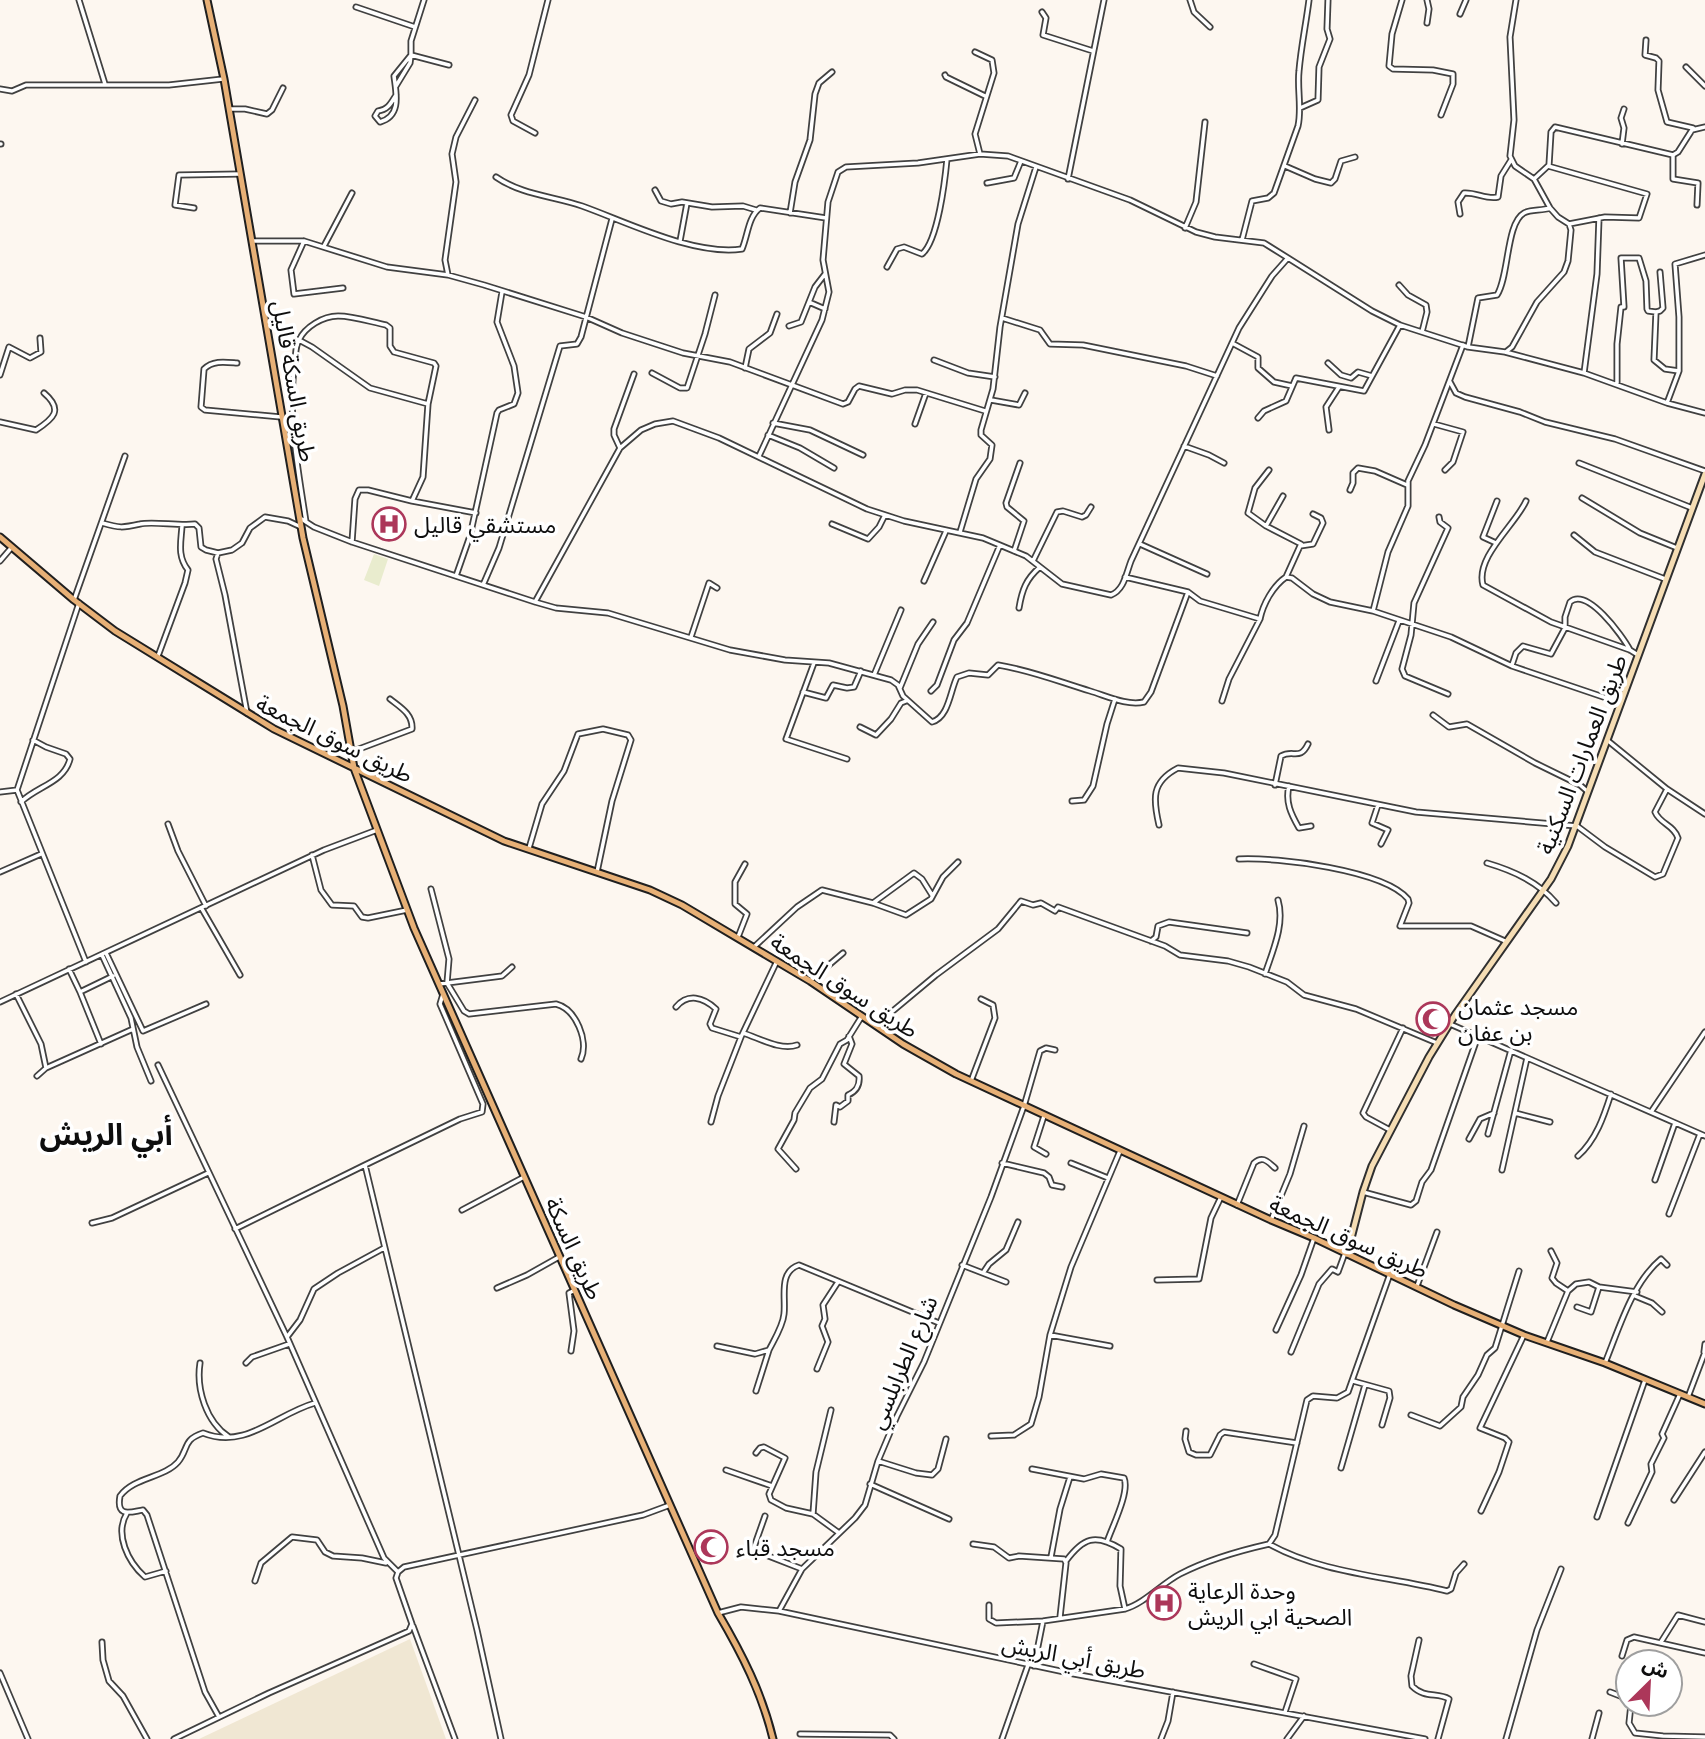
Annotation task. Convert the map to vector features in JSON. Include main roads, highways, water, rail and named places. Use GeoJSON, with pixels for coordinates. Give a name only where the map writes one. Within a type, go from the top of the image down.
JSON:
{"type":"FeatureCollection","features":[{"type":"Feature","properties":{"kind":"main road","name":"طريق السكة قاليل"},"geometry":{"type":"LineString","coordinates":[[207,0],[230,110],[303,522],[303,538],[354,768]]}},
{"type":"Feature","properties":{"kind":"main road","name":"طريق العمارات السكنية"},"geometry":{"type":"LineString","coordinates":[[1346,1253],[1363,1192],[1390,1130],[1437,1043],[1560,862],[1577,826],[1705,473]]}},
{"type":"Feature","properties":{"kind":"main road","name":"طريق سوق الجمعة"},"geometry":{"type":"LineString","coordinates":[[0,537],[76,602],[122,636],[248,715],[304,745],[504,841],[650,890],[682,905],[810,981],[903,1044],[971,1081],[1045,1116],[1503,1326],[1605,1363],[1705,1404]]}},
{"type":"Feature","properties":{"kind":"main road","name":"طريق السكة"},"geometry":{"type":"LineString","coordinates":[[354,768],[407,910],[439,984],[718,1613],[752,1674],[774,1739]]}},
{"type":"Feature","properties":{"kind":"place","name":"مستشقي قاليل"},"geometry":{"type":"Point","coordinates":[389,524]}},
{"type":"Feature","properties":{"kind":"place","name":"مسجد عثمان بن عفان"},"geometry":{"type":"Point","coordinates":[1433,1019]}},
{"type":"Feature","properties":{"kind":"place","name":"مسجد قباء"},"geometry":{"type":"Point","coordinates":[711,1547]}},
{"type":"Feature","properties":{"kind":"place","name":"وحدة الرعاية الصحية ابي الريش"},"geometry":{"type":"Point","coordinates":[1164,1603]}},
{"type":"Feature","properties":{"kind":"district","name":"أبي الريش"},"geometry":{"type":"Point","coordinates":[106,1133]}}]}
